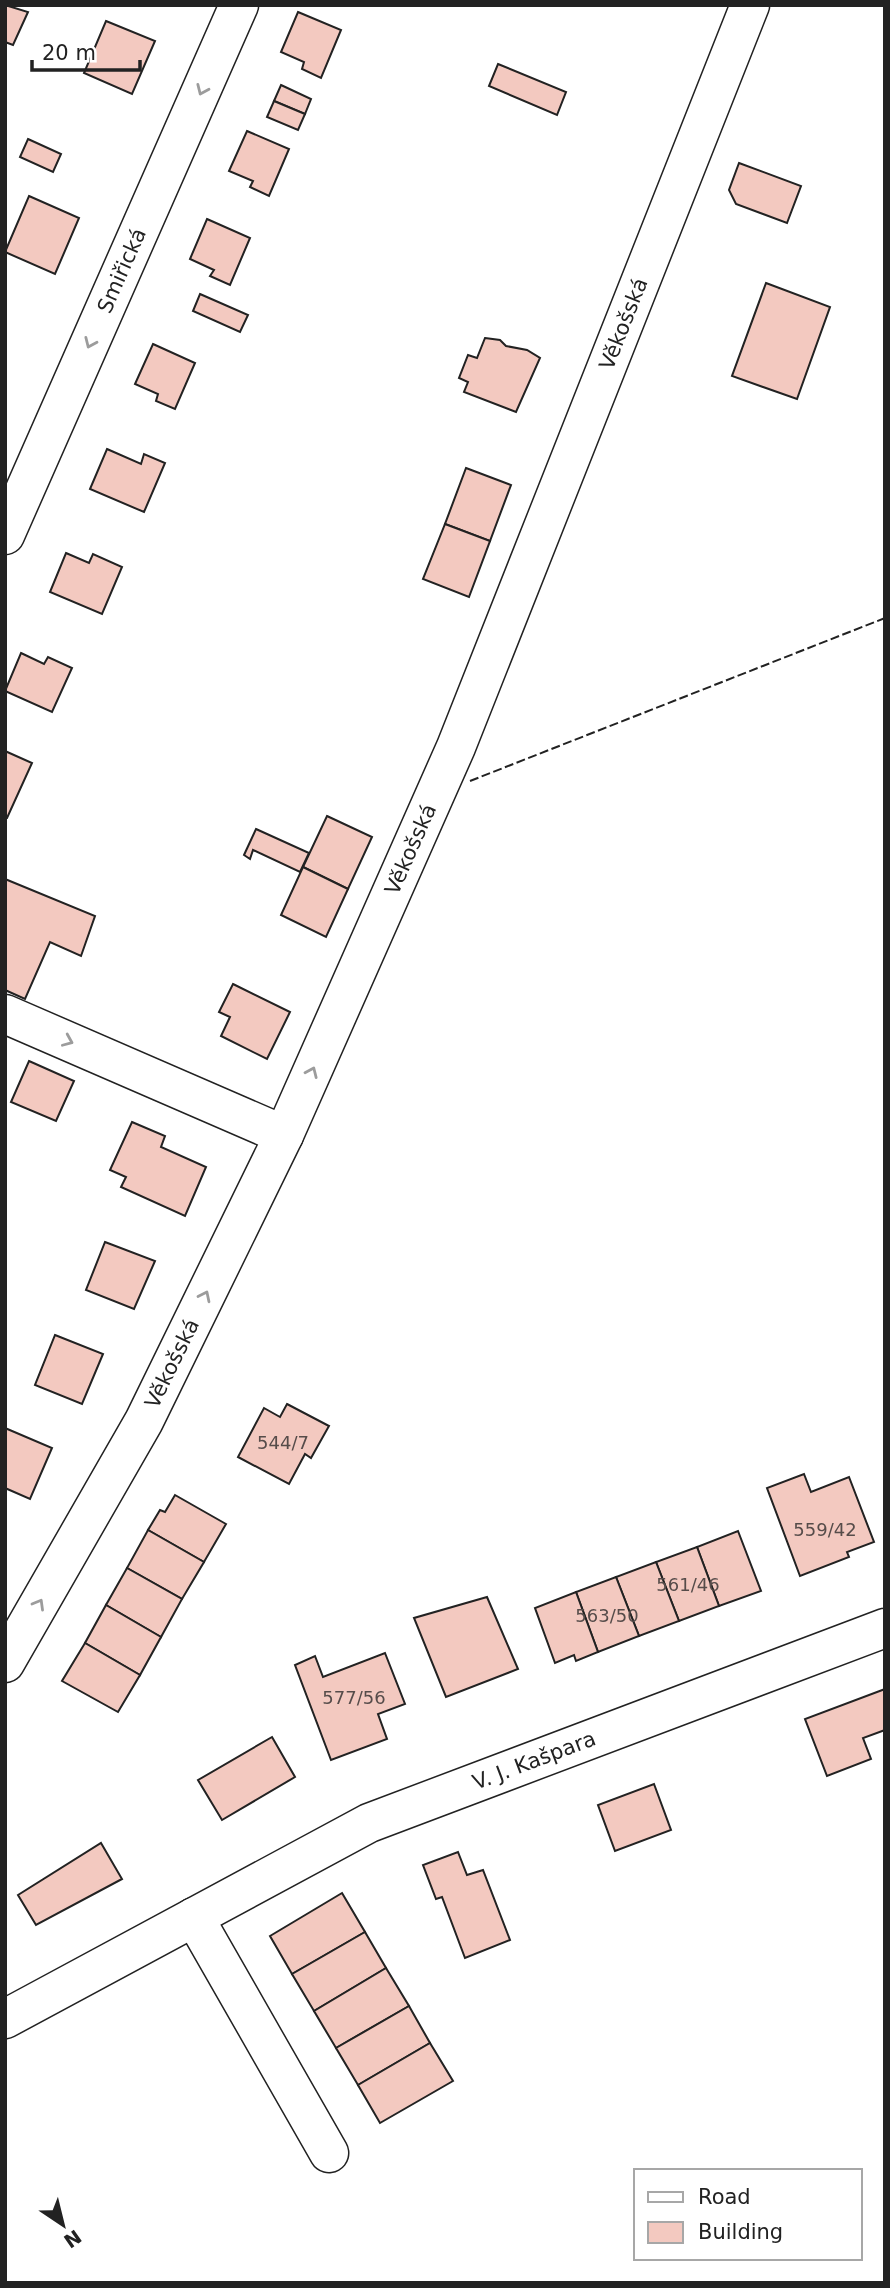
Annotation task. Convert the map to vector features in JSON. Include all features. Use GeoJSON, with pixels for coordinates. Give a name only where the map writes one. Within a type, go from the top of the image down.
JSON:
{"type":"FeatureCollection","features":[{"type":"Feature","properties":{"kind":"street","name":"Smiřická"},"geometry":{"type":"LineString","coordinates":[[5,535],[239,5]]}},
{"type":"Feature","properties":{"kind":"street","name":"Věkošská"},"geometry":{"type":"LineString","coordinates":[[5,1664],[144,1421],[284,1135],[456,747],[750,5]]}},
{"type":"Feature","properties":{"kind":"street"},"geometry":{"type":"LineString","coordinates":[[5,1014],[284,1135]]}},
{"type":"Feature","properties":{"kind":"street","name":"V. J. Kašpara"},"geometry":{"type":"LineString","coordinates":[[5,2019],[369,1823],[885,1628]]}},
{"type":"Feature","properties":{"kind":"street"},"geometry":{"type":"LineString","coordinates":[[194,1917],[329,2153]]}},
{"type":"Feature","properties":{"kind":"building"},"geometry":{"type":"Polygon","coordinates":[[[5,5],[28,12],[13,45],[5,42],[5,5]]]}},
{"type":"Feature","properties":{"kind":"building"},"geometry":{"type":"Polygon","coordinates":[[[298,12],[341,30],[321,78],[302,69],[304,62],[281,52],[298,12]]]}},
{"type":"Feature","properties":{"kind":"building"},"geometry":{"type":"Polygon","coordinates":[[[106,21],[155,41],[132,94],[84,73],[106,21]]]}},
{"type":"Feature","properties":{"kind":"building"},"geometry":{"type":"Polygon","coordinates":[[[498,64],[566,92],[557,115],[489,86],[498,64]]]}},
{"type":"Feature","properties":{"kind":"building"},"geometry":{"type":"Polygon","coordinates":[[[281,85],[311,99],[305,114],[274,101],[281,85]]]}},
{"type":"Feature","properties":{"kind":"building"},"geometry":{"type":"Polygon","coordinates":[[[274,101],[305,114],[298,130],[267,117],[274,101]]]}},
{"type":"Feature","properties":{"kind":"building"},"geometry":{"type":"Polygon","coordinates":[[[247,131],[289,149],[269,196],[250,187],[253,181],[229,171],[247,131]]]}},
{"type":"Feature","properties":{"kind":"building"},"geometry":{"type":"Polygon","coordinates":[[[28,139],[61,154],[53,172],[20,157],[28,139]]]}},
{"type":"Feature","properties":{"kind":"building"},"geometry":{"type":"Polygon","coordinates":[[[739,163],[801,186],[787,223],[736,204],[729,190],[739,163]]]}},
{"type":"Feature","properties":{"kind":"building"},"geometry":{"type":"Polygon","coordinates":[[[29,196],[79,218],[55,274],[5,252],[29,196]]]}},
{"type":"Feature","properties":{"kind":"building"},"geometry":{"type":"Polygon","coordinates":[[[207,219],[250,238],[230,285],[210,276],[214,270],[190,259],[207,219]]]}},
{"type":"Feature","properties":{"kind":"building"},"geometry":{"type":"Polygon","coordinates":[[[766,283],[830,307],[797,399],[732,376],[766,283]]]}},
{"type":"Feature","properties":{"kind":"building"},"geometry":{"type":"Polygon","coordinates":[[[200,294],[248,315],[240,332],[193,311],[200,294]]]}},
{"type":"Feature","properties":{"kind":"building"},"geometry":{"type":"Polygon","coordinates":[[[485,338],[500,340],[506,346],[527,350],[540,358],[516,412],[464,392],[468,382],[459,378],[468,355],[477,358],[485,338]]]}},
{"type":"Feature","properties":{"kind":"building"},"geometry":{"type":"Polygon","coordinates":[[[153,344],[195,363],[175,409],[156,401],[158,394],[135,384],[153,344]]]}},
{"type":"Feature","properties":{"kind":"building"},"geometry":{"type":"Polygon","coordinates":[[[107,449],[141,464],[144,454],[165,463],[144,512],[90,489],[107,449]]]}},
{"type":"Feature","properties":{"kind":"building"},"geometry":{"type":"Polygon","coordinates":[[[466,468],[511,485],[490,541],[445,524],[466,468]]]}},
{"type":"Feature","properties":{"kind":"building"},"geometry":{"type":"Polygon","coordinates":[[[445,524],[490,541],[469,597],[423,579],[445,524]]]}},
{"type":"Feature","properties":{"kind":"building"},"geometry":{"type":"Polygon","coordinates":[[[66,553],[89,563],[93,554],[122,567],[102,614],[50,592],[66,553]]]}},
{"type":"Feature","properties":{"kind":"building"},"geometry":{"type":"Polygon","coordinates":[[[21,653],[44,664],[48,657],[72,668],[52,712],[5,691],[21,653]]]}},
{"type":"Feature","properties":{"kind":"building"},"geometry":{"type":"Polygon","coordinates":[[[5,751],[32,763],[7,818],[5,818],[5,751]]]}},
{"type":"Feature","properties":{"kind":"building"},"geometry":{"type":"Polygon","coordinates":[[[327,816],[372,837],[348,889],[303,867],[327,816]]]}},
{"type":"Feature","properties":{"kind":"building"},"geometry":{"type":"Polygon","coordinates":[[[256,829],[309,853],[300,872],[253,850],[250,859],[244,855],[256,829]]]}},
{"type":"Feature","properties":{"kind":"building"},"geometry":{"type":"Polygon","coordinates":[[[303,867],[348,889],[326,937],[281,915],[303,867]]]}},
{"type":"Feature","properties":{"kind":"building"},"geometry":{"type":"Polygon","coordinates":[[[5,879],[95,916],[81,956],[50,942],[25,999],[5,990],[5,879]]]}},
{"type":"Feature","properties":{"kind":"building"},"geometry":{"type":"Polygon","coordinates":[[[233,984],[290,1012],[267,1059],[221,1036],[230,1017],[219,1012],[233,984]]]}},
{"type":"Feature","properties":{"kind":"building"},"geometry":{"type":"Polygon","coordinates":[[[29,1061],[74,1081],[56,1121],[11,1102],[29,1061]]]}},
{"type":"Feature","properties":{"kind":"building"},"geometry":{"type":"Polygon","coordinates":[[[132,1122],[165,1136],[161,1147],[206,1167],[185,1216],[121,1187],[126,1177],[110,1170],[132,1122]]]}},
{"type":"Feature","properties":{"kind":"building"},"geometry":{"type":"Polygon","coordinates":[[[105,1242],[155,1261],[134,1309],[86,1290],[105,1242]]]}},
{"type":"Feature","properties":{"kind":"building"},"geometry":{"type":"Polygon","coordinates":[[[55,1335],[103,1354],[82,1404],[35,1385],[55,1335]]]}},
{"type":"Feature","properties":{"kind":"building"},"geometry":{"type":"Polygon","coordinates":[[[287,1404],[329,1426],[311,1458],[305,1454],[289,1484],[238,1457],[264,1408],[280,1417],[287,1404]]]}},
{"type":"Feature","properties":{"kind":"building"},"geometry":{"type":"Polygon","coordinates":[[[5,1428],[52,1448],[30,1499],[5,1488],[5,1428]]]}},
{"type":"Feature","properties":{"kind":"building"},"geometry":{"type":"Polygon","coordinates":[[[804,1474],[811,1492],[849,1477],[874,1542],[847,1552],[849,1557],[800,1576],[767,1488],[804,1474]]]}},
{"type":"Feature","properties":{"kind":"building"},"geometry":{"type":"Polygon","coordinates":[[[175,1495],[226,1524],[204,1562],[148,1530],[160,1510],[165,1512],[175,1495]]]}},
{"type":"Feature","properties":{"kind":"building"},"geometry":{"type":"Polygon","coordinates":[[[148,1530],[204,1562],[182,1599],[127,1568],[148,1530]]]}},
{"type":"Feature","properties":{"kind":"building"},"geometry":{"type":"Polygon","coordinates":[[[738,1531],[761,1591],[719,1606],[697,1547],[738,1531]]]}},
{"type":"Feature","properties":{"kind":"building"},"geometry":{"type":"Polygon","coordinates":[[[697,1547],[719,1606],[679,1621],[656,1562],[697,1547]]]}},
{"type":"Feature","properties":{"kind":"building"},"geometry":{"type":"Polygon","coordinates":[[[656,1562],[679,1621],[639,1636],[616,1577],[656,1562]]]}},
{"type":"Feature","properties":{"kind":"building"},"geometry":{"type":"Polygon","coordinates":[[[127,1568],[182,1599],[161,1637],[106,1605],[127,1568]]]}},
{"type":"Feature","properties":{"kind":"building"},"geometry":{"type":"Polygon","coordinates":[[[616,1577],[639,1636],[598,1652],[576,1592],[616,1577]]]}},
{"type":"Feature","properties":{"kind":"building"},"geometry":{"type":"Polygon","coordinates":[[[576,1592],[598,1652],[576,1661],[574,1655],[555,1663],[535,1608],[576,1592]]]}},
{"type":"Feature","properties":{"kind":"building"},"geometry":{"type":"Polygon","coordinates":[[[487,1597],[518,1669],[446,1697],[414,1618],[487,1597]]]}},
{"type":"Feature","properties":{"kind":"building"},"geometry":{"type":"Polygon","coordinates":[[[106,1605],[161,1637],[140,1675],[85,1643],[106,1605]]]}},
{"type":"Feature","properties":{"kind":"building"},"geometry":{"type":"Polygon","coordinates":[[[85,1643],[140,1675],[118,1712],[62,1681],[85,1643]]]}},
{"type":"Feature","properties":{"kind":"building"},"geometry":{"type":"Polygon","coordinates":[[[385,1653],[405,1704],[378,1714],[387,1739],[331,1760],[295,1665],[315,1656],[323,1677],[385,1653]]]}},
{"type":"Feature","properties":{"kind":"building"},"geometry":{"type":"Polygon","coordinates":[[[885,1689],[885,1730],[863,1738],[871,1759],[827,1776],[805,1719],[885,1689]]]}},
{"type":"Feature","properties":{"kind":"building"},"geometry":{"type":"Polygon","coordinates":[[[272,1737],[295,1777],[222,1820],[198,1780],[272,1737]]]}},
{"type":"Feature","properties":{"kind":"building"},"geometry":{"type":"Polygon","coordinates":[[[654,1784],[671,1830],[615,1851],[598,1805],[654,1784]]]}},
{"type":"Feature","properties":{"kind":"building"},"geometry":{"type":"Polygon","coordinates":[[[101,1843],[122,1879],[36,1925],[18,1895],[101,1843]]]}},
{"type":"Feature","properties":{"kind":"building"},"geometry":{"type":"Polygon","coordinates":[[[458,1852],[467,1875],[483,1870],[510,1940],[465,1958],[442,1897],[436,1899],[423,1865],[458,1852]]]}},
{"type":"Feature","properties":{"kind":"building"},"geometry":{"type":"Polygon","coordinates":[[[342,1893],[365,1932],[292,1974],[270,1936],[342,1893]]]}},
{"type":"Feature","properties":{"kind":"building"},"geometry":{"type":"Polygon","coordinates":[[[365,1932],[386,1968],[314,2011],[292,1974],[365,1932]]]}},
{"type":"Feature","properties":{"kind":"building"},"geometry":{"type":"Polygon","coordinates":[[[386,1968],[409,2006],[336,2048],[314,2011],[386,1968]]]}},
{"type":"Feature","properties":{"kind":"building"},"geometry":{"type":"Polygon","coordinates":[[[409,2006],[430,2043],[358,2085],[336,2048],[409,2006]]]}},
{"type":"Feature","properties":{"kind":"building"},"geometry":{"type":"Polygon","coordinates":[[[430,2043],[453,2081],[380,2123],[358,2085],[430,2043]]]}},
{"type":"Feature","properties":{"kind":"fence"},"geometry":{"type":"LineString","coordinates":[[470,781],[885,618]]}}]}
